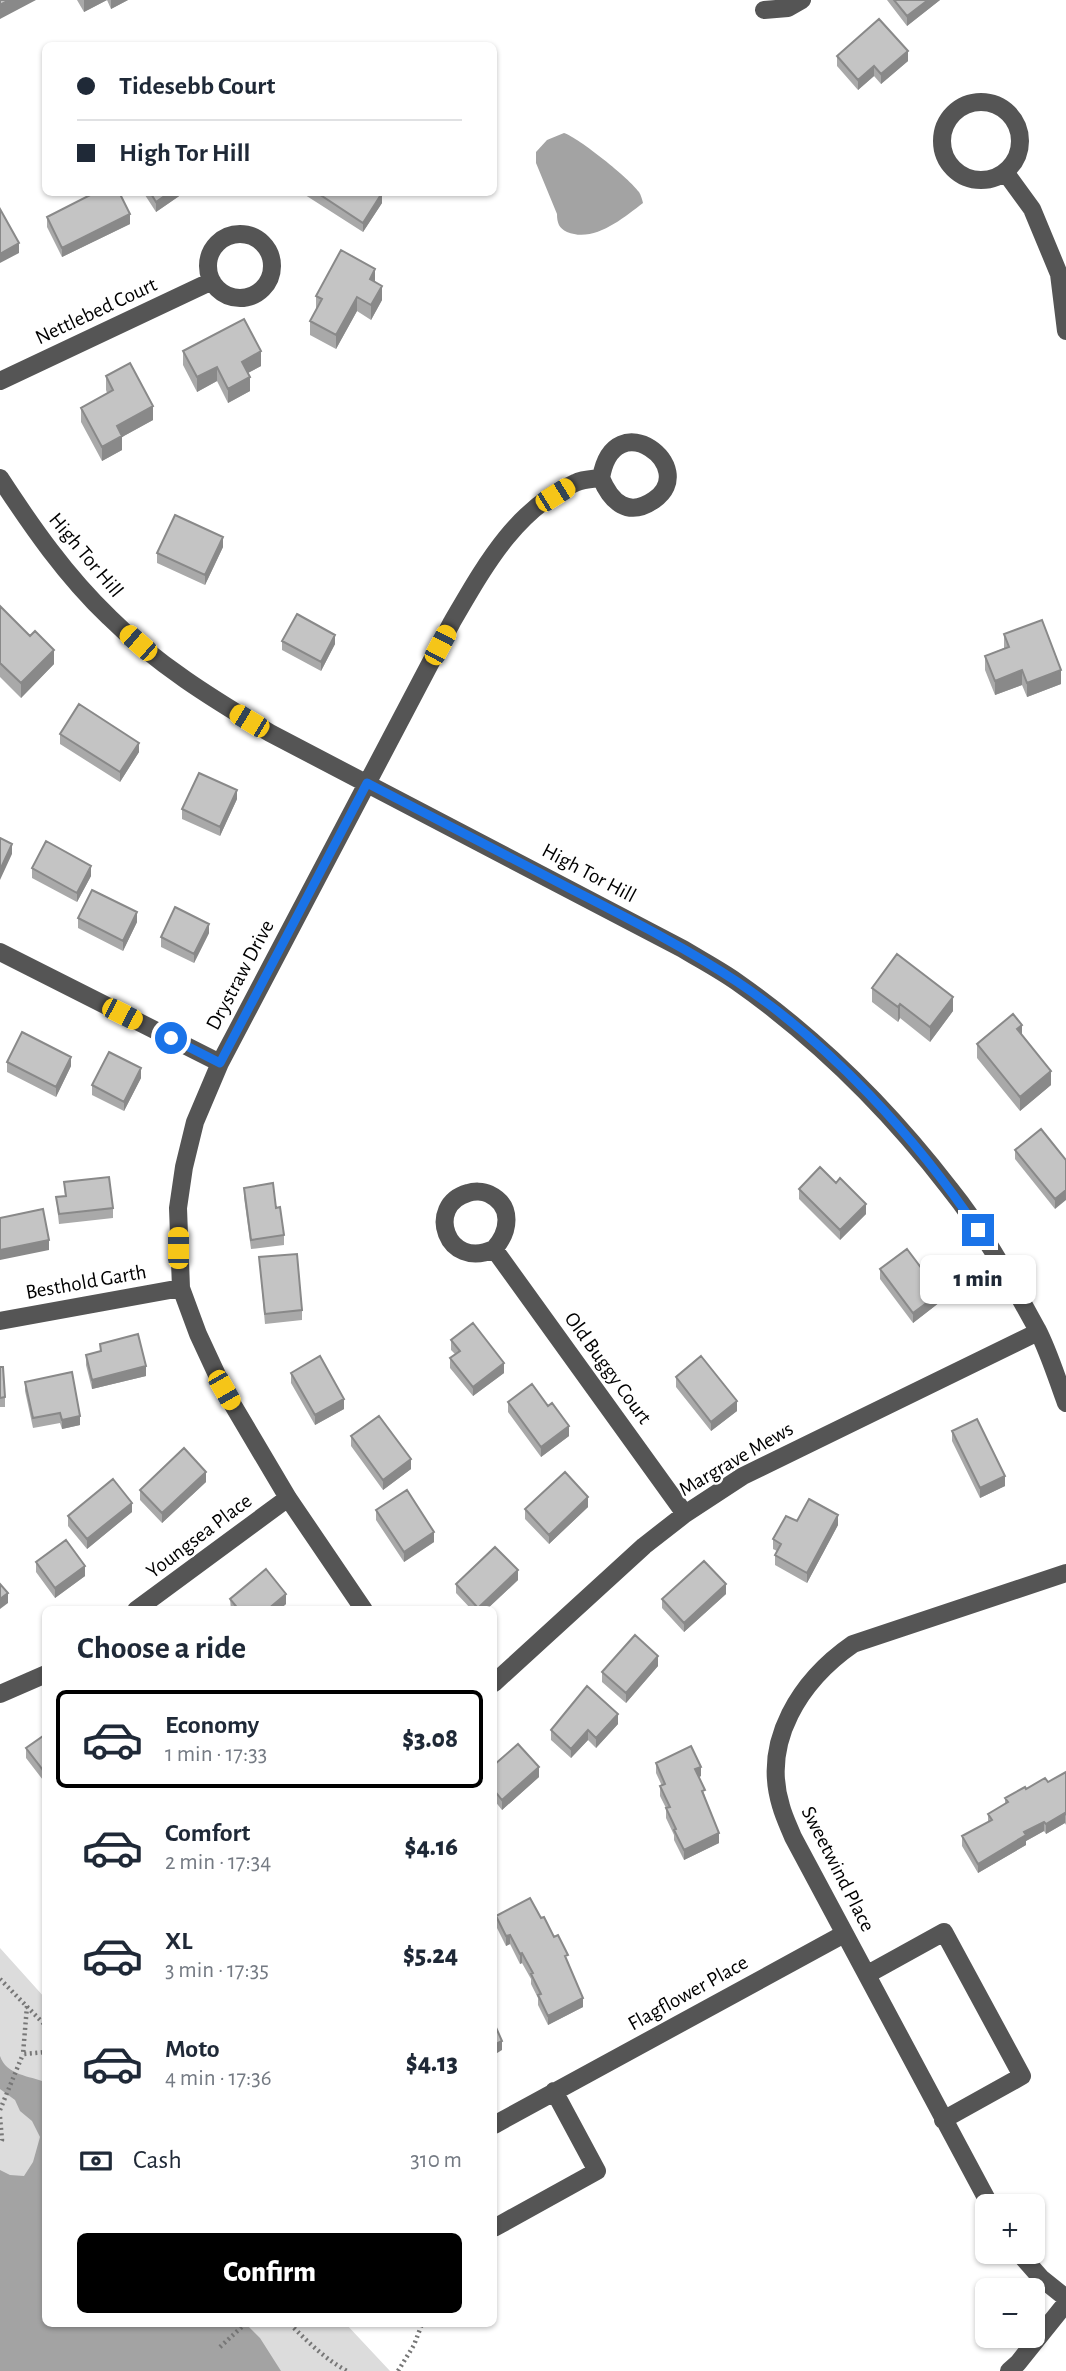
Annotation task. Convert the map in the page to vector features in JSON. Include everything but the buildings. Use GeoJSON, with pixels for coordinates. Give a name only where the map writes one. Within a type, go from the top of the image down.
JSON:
{"type":"FeatureCollection","features":[{"type":"Feature","properties":{"kind":"street"},"geometry":{"type":"LineString","coordinates":[[764,10],[788,8],[802,0]]}},
{"type":"Feature","properties":{"kind":"street"},"geometry":{"type":"LineString","coordinates":[[981,101],[1007,110],[1020,135],[1020,149],[1013,164],[1005,172],[985,180],[974,179],[961,175],[949,164],[943,148],[943,135],[947,121],[956,111],[969,103],[981,101]]}},
{"type":"Feature","properties":{"kind":"street"},"geometry":{"type":"LineString","coordinates":[[1005,172],[1032,209],[1059,274],[1066,331]]}},
{"type":"Feature","properties":{"kind":"street","name":"Nettlebed Court"},"geometry":{"type":"LineString","coordinates":[[0,381],[212,281]]}},
{"type":"Feature","properties":{"kind":"street","name":"High Tor Hill"},"geometry":{"type":"LineString","coordinates":[[0,478],[28,521],[108,617],[153,655],[209,696],[270,733],[683,949],[736,981],[849,1074],[952,1190],[991,1250],[1038,1332],[1066,1404]]}},
{"type":"Feature","properties":{"kind":"street","name":"Drystraw Drive"},"geometry":{"type":"LineString","coordinates":[[361,1606],[288,1498],[224,1390],[198,1334],[181,1288],[178,1208],[184,1167],[195,1122],[220,1063],[452,622],[481,572],[505,538],[529,513],[576,482],[601,478]]}},
{"type":"Feature","properties":{"kind":"street"},"geometry":{"type":"LineString","coordinates":[[0,952],[220,1063]]}},
{"type":"Feature","properties":{"kind":"street","name":"Old Buggy Court"},"geometry":{"type":"LineString","coordinates":[[494,1249],[685,1514]]}},
{"type":"Feature","properties":{"kind":"street","name":"Besthold Garth"},"geometry":{"type":"LineString","coordinates":[[0,1321],[181,1288]]}},
{"type":"Feature","properties":{"kind":"street","name":"Margrave Mews"},"geometry":{"type":"LineString","coordinates":[[497,1680],[644,1546],[685,1514],[743,1476],[1038,1332]]}},
{"type":"Feature","properties":{"kind":"street","name":"Youngsea Place"},"geometry":{"type":"LineString","coordinates":[[141,1606],[288,1498]]}},
{"type":"Feature","properties":{"kind":"street","name":"Sweetwind Place"},"geometry":{"type":"LineString","coordinates":[[983,2194],[793,1837],[780,1805],[776,1781],[777,1751],[784,1726],[797,1698],[832,1659],[853,1644],[1066,1573]]}},
{"type":"Feature","properties":{"kind":"street"},"geometry":{"type":"LineString","coordinates":[[0,1695],[42,1676]]}},
{"type":"Feature","properties":{"kind":"street"},"geometry":{"type":"LineString","coordinates":[[868,1974],[944,1932],[1023,2076],[943,2120]]}},
{"type":"Feature","properties":{"kind":"street","name":"Flagflower Place"},"geometry":{"type":"LineString","coordinates":[[497,2123],[844,1934]]}},
{"type":"Feature","properties":{"kind":"street"},"geometry":{"type":"LineString","coordinates":[[497,2226],[597,2171],[554,2091]]}},
{"type":"Feature","properties":{"kind":"street"},"geometry":{"type":"LineString","coordinates":[[1029,2264],[1066,2298]]}},
{"type":"Feature","properties":{"kind":"street"},"geometry":{"type":"LineString","coordinates":[[1009,2371],[1066,2303]]}},
{"type":"Feature","properties":{"kind":"path"},"geometry":{"type":"LineString","coordinates":[[0,1979],[42,2022]]}},
{"type":"Feature","properties":{"kind":"path"},"geometry":{"type":"LineString","coordinates":[[0,2110],[23,2054],[27,2006]]}},
{"type":"Feature","properties":{"kind":"path"},"geometry":{"type":"LineString","coordinates":[[23,2054],[42,2052]]}},
{"type":"Feature","properties":{"kind":"path"},"geometry":{"type":"LineString","coordinates":[[0,2117],[0,2144]]}},
{"type":"Feature","properties":{"kind":"path"},"geometry":{"type":"LineString","coordinates":[[220,2347],[242,2327]]}},
{"type":"Feature","properties":{"kind":"path"},"geometry":{"type":"LineString","coordinates":[[293,2327],[335,2365],[347,2371]]}},
{"type":"Feature","properties":{"kind":"path"},"geometry":{"type":"LineString","coordinates":[[398,2371],[414,2345],[421,2327]]}},
{"type":"Feature","properties":{"kind":"shaded area"},"geometry":{"type":"Polygon","coordinates":[[[564,133],[592,150],[626,178],[639,192],[643,203],[617,222],[597,232],[577,235],[562,229],[536,163],[536,152],[547,140],[564,133]]]}},
{"type":"Feature","properties":{"kind":"shaded area"},"geometry":{"type":"Polygon","coordinates":[[[0,1948],[42,1995],[42,2327],[349,2327],[390,2371],[0,2371],[0,1948]]]}},
{"type":"Feature","properties":{"kind":"shaded area"},"geometry":{"type":"Polygon","coordinates":[[[0,2056],[13,2071],[42,2081],[42,2327],[249,2327],[260,2338],[281,2371],[0,2371],[0,2170],[10,2175],[24,2176],[33,2162],[40,2137],[32,2121],[20,2111],[15,2100],[0,2089],[0,2056]]]}},
{"type":"Feature","properties":{"kind":"route"},"geometry":{"type":"LineString","coordinates":[[171,1038],[220,1063],[367,783],[683,949],[736,981],[849,1074],[952,1190],[978,1230]]}}]}
